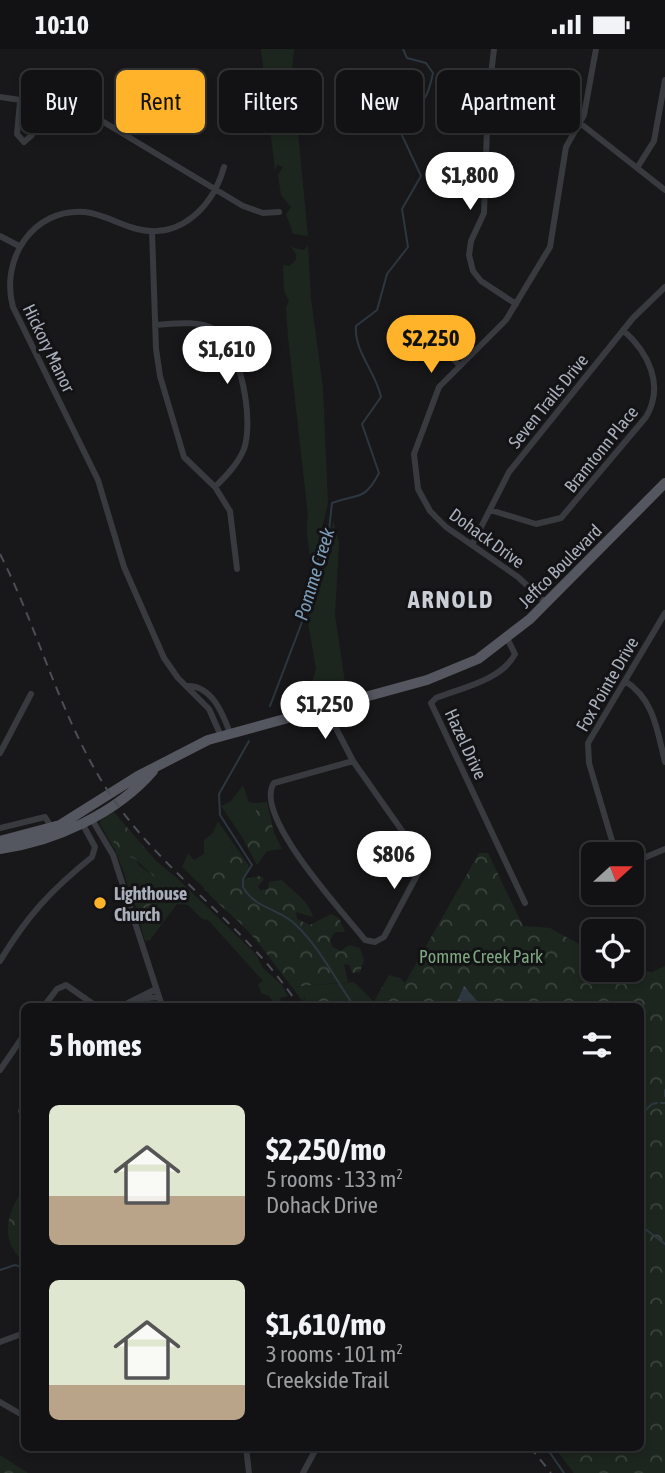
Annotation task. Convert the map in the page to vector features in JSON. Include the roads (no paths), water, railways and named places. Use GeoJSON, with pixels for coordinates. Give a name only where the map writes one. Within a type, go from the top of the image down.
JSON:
{"type":"FeatureCollection","features":[{"type":"Feature","properties":{"kind":"main road","name":"Jeffco Boulevard"},"geometry":{"type":"LineString","coordinates":[[0,841],[52,828],[87,811],[138,776],[225,734],[443,675],[478,659],[508,638],[546,603],[665,483]]}},
{"type":"Feature","properties":{"kind":"main road","name":"Jeffco Boulevard"},"geometry":{"type":"LineString","coordinates":[[0,849],[33,842],[86,820],[143,782],[154,770]]}},
{"type":"Feature","properties":{"kind":"street"},"geometry":{"type":"LineString","coordinates":[[491,70],[494,49]]}},
{"type":"Feature","properties":{"kind":"street","name":"Dohack Drive"},"geometry":{"type":"LineString","coordinates":[[580,122],[584,115],[596,49]]}},
{"type":"Feature","properties":{"kind":"street"},"geometry":{"type":"LineString","coordinates":[[637,168],[654,141],[665,80]]}},
{"type":"Feature","properties":{"kind":"street"},"geometry":{"type":"LineString","coordinates":[[0,97],[20,102],[17,134],[24,142],[32,133]]}},
{"type":"Feature","properties":{"kind":"street"},"geometry":{"type":"LineString","coordinates":[[102,121],[253,210],[279,212]]}},
{"type":"Feature","properties":{"kind":"street"},"geometry":{"type":"LineString","coordinates":[[580,122],[665,190]]}},
{"type":"Feature","properties":{"kind":"street"},"geometry":{"type":"LineString","coordinates":[[488,133],[484,213],[471,241],[469,255],[473,271],[481,281],[516,304]]}},
{"type":"Feature","properties":{"kind":"street","name":"Dohack Drive"},"geometry":{"type":"LineString","coordinates":[[546,603],[517,577],[430,511],[420,495],[414,471],[415,446],[435,396],[460,366],[502,326],[551,243],[566,147],[574,133]]}},
{"type":"Feature","properties":{"kind":"street"},"geometry":{"type":"LineString","coordinates":[[0,236],[19,246],[39,226],[72,213],[97,214],[130,227],[152,230],[174,227],[192,218],[206,206],[216,190],[224,167]]}},
{"type":"Feature","properties":{"kind":"street"},"geometry":{"type":"LineString","coordinates":[[152,230],[158,367],[180,448],[189,464],[215,488],[232,519],[237,569]]}},
{"type":"Feature","properties":{"kind":"street","name":"Hickory Manor"},"geometry":{"type":"LineString","coordinates":[[19,246],[9,280],[13,307],[98,480],[124,567],[163,654],[173,672],[188,686],[198,687],[213,700],[225,734]]}},
{"type":"Feature","properties":{"kind":"street","name":"Seven Trails Drive"},"geometry":{"type":"LineString","coordinates":[[472,545],[506,477],[623,330],[665,287]]}},
{"type":"Feature","properties":{"kind":"street"},"geometry":{"type":"LineString","coordinates":[[155,325],[205,325],[222,335],[231,349],[247,405],[248,427],[239,458],[215,488]]}},
{"type":"Feature","properties":{"kind":"street","name":"Bramtonn Place"},"geometry":{"type":"LineString","coordinates":[[490,510],[536,524],[561,518],[646,417],[654,400],[650,366],[645,351],[623,330]]}},
{"type":"Feature","properties":{"kind":"street"},"geometry":{"type":"LineString","coordinates":[[440,345],[460,366]]}},
{"type":"Feature","properties":{"kind":"street","name":"Fox Pointe Drive"},"geometry":{"type":"LineString","coordinates":[[612,842],[589,763],[588,743],[665,613]]}},
{"type":"Feature","properties":{"kind":"street","name":"Hazel Drive"},"geometry":{"type":"LineString","coordinates":[[508,638],[515,654],[512,660],[494,675],[436,698],[431,703],[525,903]]}},
{"type":"Feature","properties":{"kind":"street"},"geometry":{"type":"LineString","coordinates":[[625,681],[636,688],[650,705],[665,762]]}},
{"type":"Feature","properties":{"kind":"street"},"geometry":{"type":"LineString","coordinates":[[0,753],[31,694]]}},
{"type":"Feature","properties":{"kind":"street"},"geometry":{"type":"LineString","coordinates":[[325,707],[353,761],[424,862],[384,937],[375,942],[365,940],[301,859],[286,838],[270,802],[270,790],[274,783],[353,761]]}},
{"type":"Feature","properties":{"kind":"street"},"geometry":{"type":"LineString","coordinates":[[0,828],[45,817],[52,828]]}},
{"type":"Feature","properties":{"kind":"street"},"geometry":{"type":"LineString","coordinates":[[0,961],[25,920],[40,902],[93,857],[95,847],[86,820]]}},
{"type":"Feature","properties":{"kind":"street"},"geometry":{"type":"LineString","coordinates":[[86,820],[113,855],[161,1003]]}},
{"type":"Feature","properties":{"kind":"street"},"geometry":{"type":"LineString","coordinates":[[644,858],[665,849]]}},
{"type":"Feature","properties":{"kind":"street"},"geometry":{"type":"LineString","coordinates":[[46,1003],[57,989],[66,985],[92,1003]]}},
{"type":"Feature","properties":{"kind":"street"},"geometry":{"type":"LineString","coordinates":[[147,997],[156,989]]}},
{"type":"Feature","properties":{"kind":"street"},"geometry":{"type":"LineString","coordinates":[[129,1003],[147,997],[158,997]]}},
{"type":"Feature","properties":{"kind":"street"},"geometry":{"type":"LineString","coordinates":[[0,1070],[21,1039]]}},
{"type":"Feature","properties":{"kind":"street"},"geometry":{"type":"LineString","coordinates":[[0,1342],[21,1334]]}},
{"type":"Feature","properties":{"kind":"street"},"geometry":{"type":"LineString","coordinates":[[0,1402],[21,1414]]}},
{"type":"Feature","properties":{"kind":"street"},"geometry":{"type":"LineString","coordinates":[[246,1451],[249,1473]]}},
{"type":"Feature","properties":{"kind":"street"},"geometry":{"type":"LineString","coordinates":[[303,1473],[315,1451]]}},
{"type":"Feature","properties":{"kind":"water"},"geometry":{"type":"Polygon","coordinates":[[[464,986],[478,1002],[478,1003],[456,1003],[464,986]]]}},
{"type":"Feature","properties":{"kind":"waterway","name":"Pomme Creek"},"geometry":{"type":"LineString","coordinates":[[270,706],[307,609],[317,561],[328,540],[332,503],[364,493],[379,473],[362,424],[381,397],[358,345],[356,326],[377,310],[387,274],[408,247],[402,209],[421,176],[393,116],[397,110],[423,100],[433,73],[426,63],[407,58],[403,49]]}},
{"type":"Feature","properties":{"kind":"waterway","name":"Pomme Creek"},"geometry":{"type":"LineString","coordinates":[[249,741],[219,794],[220,815],[252,865],[243,879],[243,887],[254,900],[289,919],[305,934],[352,1003]]}},
{"type":"Feature","properties":{"kind":"waterway"},"geometry":{"type":"LineString","coordinates":[[665,1090],[665,1096]]}},
{"type":"Feature","properties":{"kind":"waterway"},"geometry":{"type":"LineString","coordinates":[[644,1111],[657,1103]]}},
{"type":"Feature","properties":{"kind":"waterway","name":"Pomme Creek"},"geometry":{"type":"LineString","coordinates":[[644,1228],[665,1244]]}},
{"type":"Feature","properties":{"kind":"waterway"},"geometry":{"type":"LineString","coordinates":[[0,1270],[15,1265],[21,1267]]}},
{"type":"Feature","properties":{"kind":"waterway"},"geometry":{"type":"LineString","coordinates":[[549,1451],[564,1473]]}},
{"type":"Feature","properties":{"kind":"railway"},"geometry":{"type":"LineString","coordinates":[[0,554],[66,711],[114,800],[158,853],[256,951],[297,1003]]}},
{"type":"Feature","properties":{"kind":"railway"},"geometry":{"type":"LineString","coordinates":[[533,1451],[551,1473]]}},
{"type":"Feature","properties":{"kind":"place","name":"Lighthouse Church"},"geometry":{"type":"Point","coordinates":[100,903]}},
{"type":"Feature","properties":{"kind":"district","name":"ARNOLD"},"geometry":{"type":"Point","coordinates":[451,599]}},
{"type":"Feature","properties":{"kind":"park label","name":"Pomme Creek Park"},"geometry":{"type":"Point","coordinates":[481,956]}}]}
